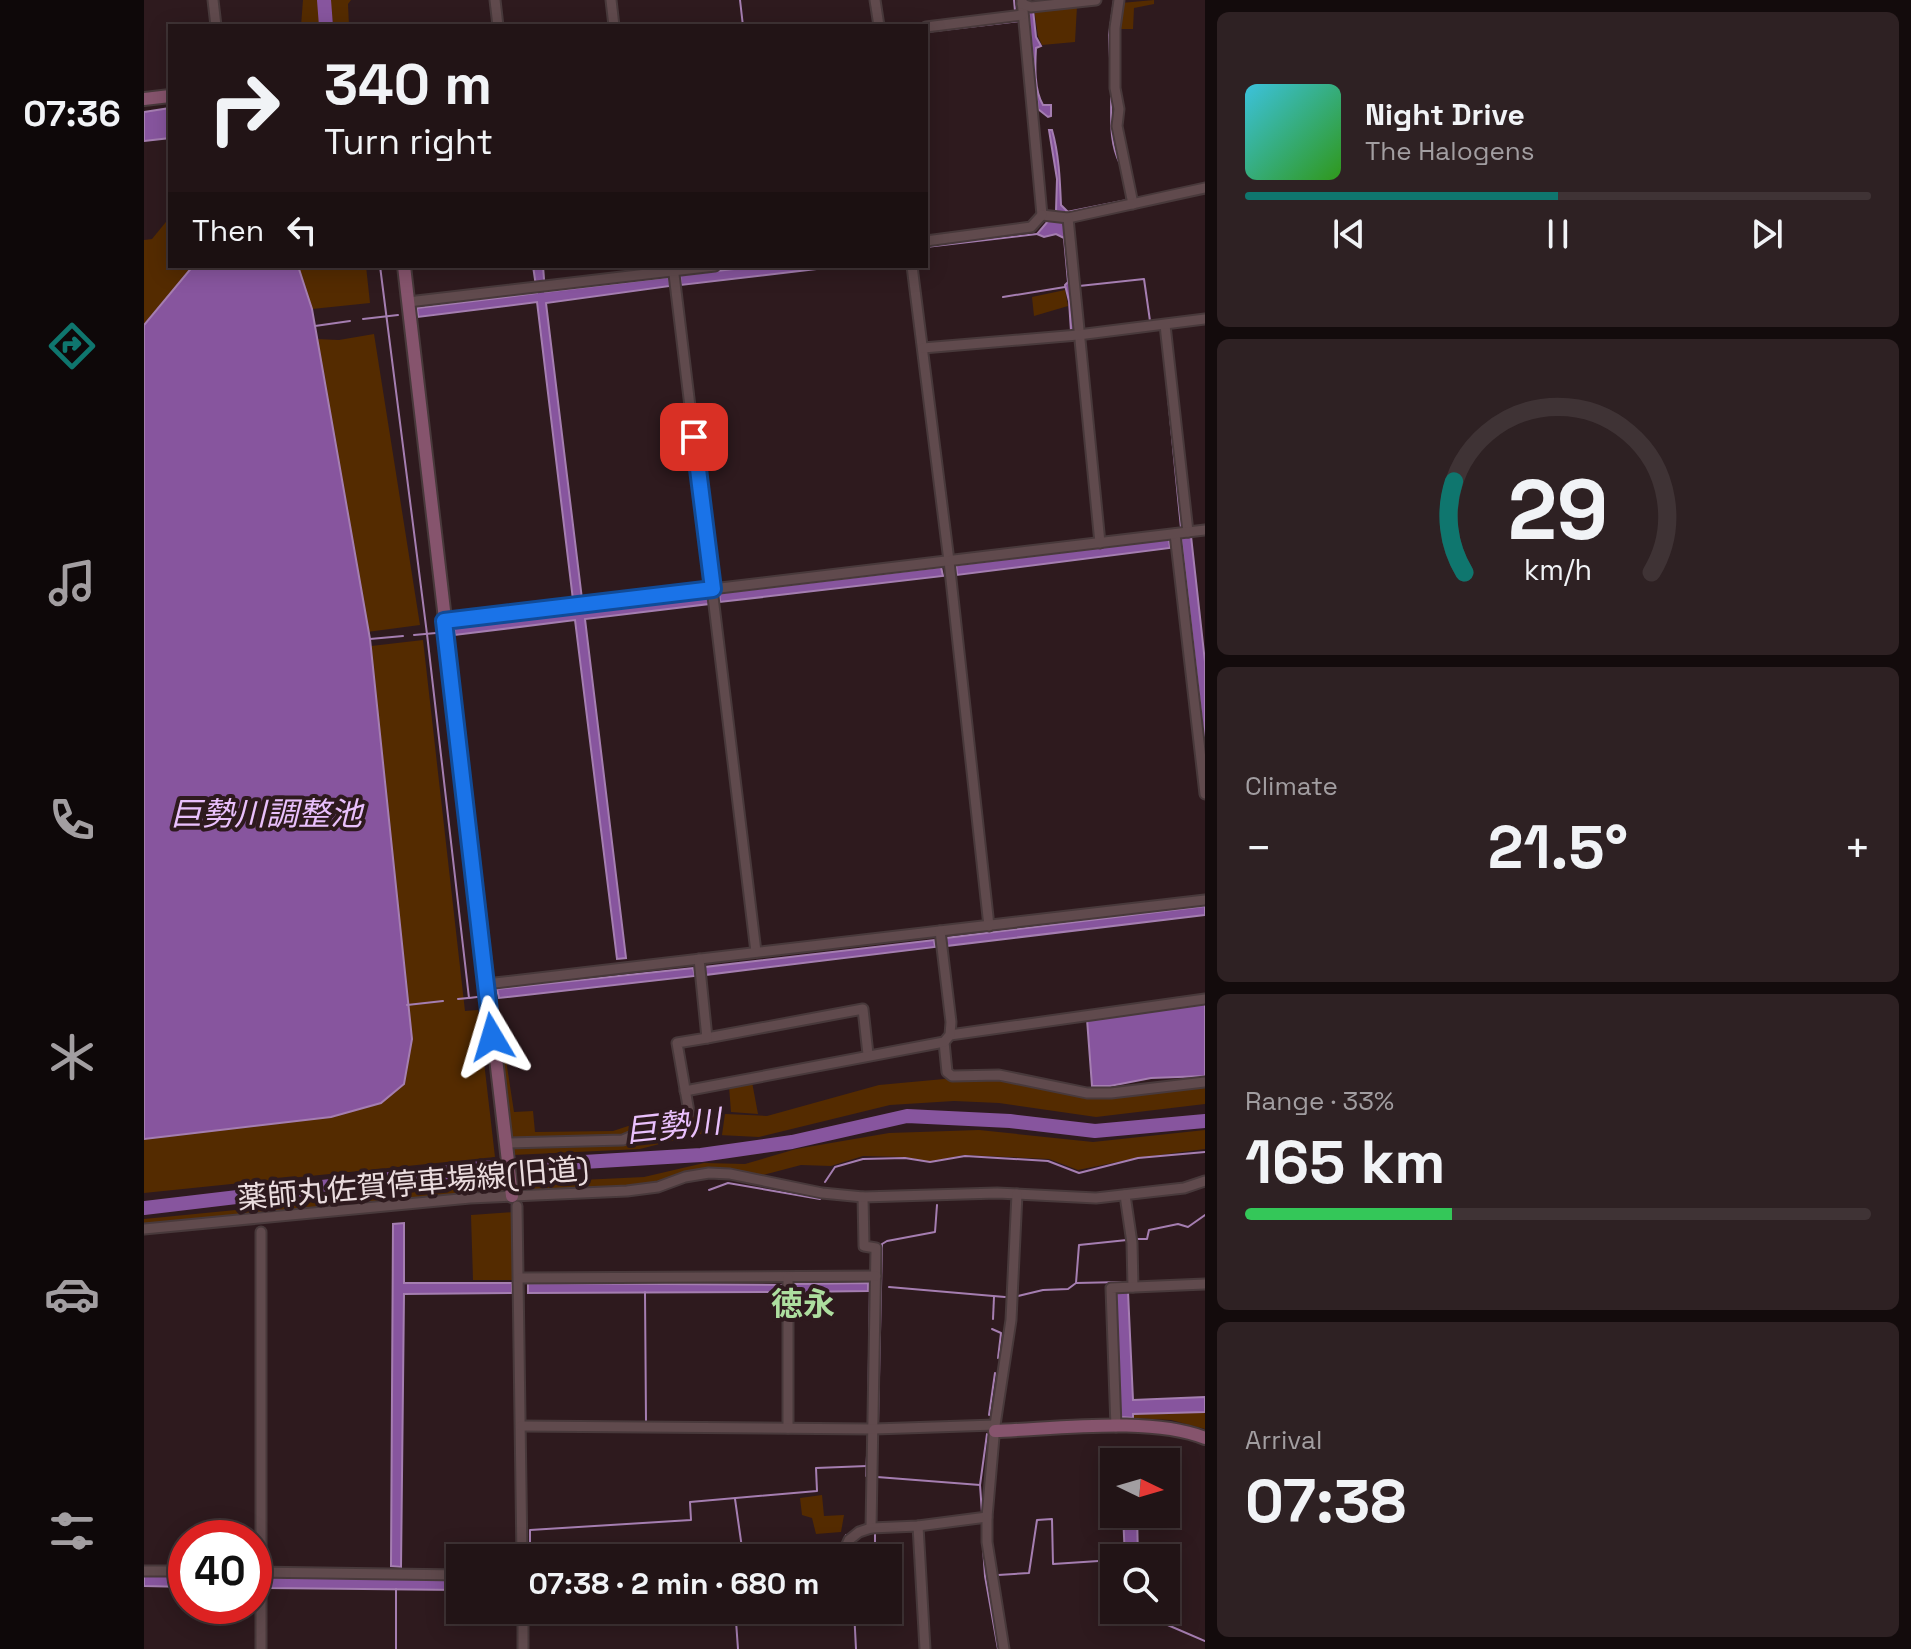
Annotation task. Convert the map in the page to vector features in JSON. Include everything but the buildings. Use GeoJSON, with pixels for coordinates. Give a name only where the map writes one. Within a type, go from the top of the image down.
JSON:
{"type":"FeatureCollection","features":[{"type":"Feature","properties":{"kind":"street"},"geometry":{"type":"LineString","coordinates":[[213,0],[216,24]]}},
{"type":"Feature","properties":{"kind":"street"},"geometry":{"type":"LineString","coordinates":[[495,0],[498,24]]}},
{"type":"Feature","properties":{"kind":"street"},"geometry":{"type":"LineString","coordinates":[[611,0],[614,24]]}},
{"type":"Feature","properties":{"kind":"street"},"geometry":{"type":"LineString","coordinates":[[875,0],[879,24]]}},
{"type":"Feature","properties":{"kind":"street"},"geometry":{"type":"LineString","coordinates":[[928,27],[1096,0]]}},
{"type":"Feature","properties":{"kind":"street"},"geometry":{"type":"LineString","coordinates":[[1118,0],[1115,28],[1117,126],[1133,204]]}},
{"type":"Feature","properties":{"kind":"street"},"geometry":{"type":"LineString","coordinates":[[928,241],[1031,227],[1042,215],[1025,10]]}},
{"type":"Feature","properties":{"kind":"street"},"geometry":{"type":"LineString","coordinates":[[144,99],[168,96]]}},
{"type":"Feature","properties":{"kind":"street"},"geometry":{"type":"LineString","coordinates":[[1042,215],[1068,218],[1205,188]]}},
{"type":"Feature","properties":{"kind":"street"},"geometry":{"type":"LineString","coordinates":[[1068,218],[1100,543]]}},
{"type":"Feature","properties":{"kind":"street"},"geometry":{"type":"LineString","coordinates":[[404,268],[486,984],[514,1201],[519,1278],[522,1544]]}},
{"type":"Feature","properties":{"kind":"street"},"geometry":{"type":"LineString","coordinates":[[408,302],[534,286],[674,275],[706,268]]}},
{"type":"Feature","properties":{"kind":"street"},"geometry":{"type":"LineString","coordinates":[[912,268],[950,568],[989,926]]}},
{"type":"Feature","properties":{"kind":"street"},"geometry":{"type":"LineString","coordinates":[[674,275],[756,952]]}},
{"type":"Feature","properties":{"kind":"street"},"geometry":{"type":"LineString","coordinates":[[923,348],[1078,335],[1205,319]]}},
{"type":"Feature","properties":{"kind":"street"},"geometry":{"type":"LineString","coordinates":[[1165,325],[1188,532]]}},
{"type":"Feature","properties":{"kind":"street"},"geometry":{"type":"LineString","coordinates":[[444,621],[950,568],[1100,543],[1176,541],[1188,532],[1205,530]]}},
{"type":"Feature","properties":{"kind":"street"},"geometry":{"type":"LineString","coordinates":[[1176,541],[1205,794]]}},
{"type":"Feature","properties":{"kind":"street"},"geometry":{"type":"LineString","coordinates":[[486,984],[623,968],[699,968],[756,952],[941,939],[989,926],[1205,900]]}},
{"type":"Feature","properties":{"kind":"street"},"geometry":{"type":"LineString","coordinates":[[941,939],[951,1022],[947,1039],[947,1072],[952,1076],[999,1075],[1087,1093],[1205,1082]]}},
{"type":"Feature","properties":{"kind":"street"},"geometry":{"type":"LineString","coordinates":[[699,968],[707,1038]]}},
{"type":"Feature","properties":{"kind":"street"},"geometry":{"type":"LineString","coordinates":[[685,1091],[947,1039],[1205,999]]}},
{"type":"Feature","properties":{"kind":"street"},"geometry":{"type":"LineString","coordinates":[[505,1143],[623,1140],[689,1112],[677,1043],[863,1009],[868,1054]]}},
{"type":"Feature","properties":{"kind":"street","name":"薬師丸佐賀停車場線(旧道)"},"geometry":{"type":"LineString","coordinates":[[144,1229],[643,1189],[709,1173],[863,1197],[1017,1194],[1059,1198],[1125,1195],[1184,1188],[1205,1181]]}},
{"type":"Feature","properties":{"kind":"street"},"geometry":{"type":"LineString","coordinates":[[1004,1649],[987,1542],[987,1517],[995,1428],[1011,1320],[1017,1194]]}},
{"type":"Feature","properties":{"kind":"street"},"geometry":{"type":"LineString","coordinates":[[1125,1195],[1132,1239],[1126,1287]]}},
{"type":"Feature","properties":{"kind":"street"},"geometry":{"type":"LineString","coordinates":[[863,1197],[864,1246],[876,1248],[871,1528]]}},
{"type":"Feature","properties":{"kind":"street"},"geometry":{"type":"LineString","coordinates":[[259,1520],[261,1232]]}},
{"type":"Feature","properties":{"kind":"street"},"geometry":{"type":"LineString","coordinates":[[519,1278],[788,1284],[876,1276]]}},
{"type":"Feature","properties":{"kind":"street"},"geometry":{"type":"LineString","coordinates":[[788,1284],[788,1428]]}},
{"type":"Feature","properties":{"kind":"street"},"geometry":{"type":"LineString","coordinates":[[1116,1427],[1111,1288],[1205,1284]]}},
{"type":"Feature","properties":{"kind":"street"},"geometry":{"type":"LineString","coordinates":[[521,1426],[874,1429],[1135,1426],[1166,1428],[1205,1438]]}},
{"type":"Feature","properties":{"kind":"street"},"geometry":{"type":"LineString","coordinates":[[847,1544],[859,1532],[871,1528],[918,1526],[987,1517]]}},
{"type":"Feature","properties":{"kind":"street"},"geometry":{"type":"LineString","coordinates":[[918,1526],[925,1649]]}},
{"type":"Feature","properties":{"kind":"street"},"geometry":{"type":"LineString","coordinates":[[144,1571],[168,1571]]}},
{"type":"Feature","properties":{"kind":"street"},"geometry":{"type":"LineString","coordinates":[[272,1577],[446,1575]]}},
{"type":"Feature","properties":{"kind":"street"},"geometry":{"type":"LineString","coordinates":[[260,1624],[261,1649]]}},
{"type":"Feature","properties":{"kind":"street"},"geometry":{"type":"LineString","coordinates":[[523,1624],[523,1649]]}},
{"type":"Feature","properties":{"kind":"shaded area"},"geometry":{"type":"Polygon","coordinates":[[[303,0],[319,0],[321,24],[301,24],[303,0]]]}},
{"type":"Feature","properties":{"kind":"shaded area"},"geometry":{"type":"Polygon","coordinates":[[[330,0],[351,0],[348,4],[349,24],[333,24],[330,0]]]}},
{"type":"Feature","properties":{"kind":"shaded area"},"geometry":{"type":"Polygon","coordinates":[[[1154,0],[1154,4],[1134,8],[1133,29],[1117,29],[1121,3],[1154,0]]]}},
{"type":"Feature","properties":{"kind":"shaded area"},"geometry":{"type":"Polygon","coordinates":[[[1077,6],[1075,42],[1042,45],[1034,9],[1077,6]]]}},
{"type":"Feature","properties":{"kind":"shaded area"},"geometry":{"type":"Polygon","coordinates":[[[168,219],[168,268],[366,268],[370,303],[312,309],[285,323],[144,373],[144,240],[152,239],[168,219]]]}},
{"type":"Feature","properties":{"kind":"shaded area"},"geometry":{"type":"Polygon","coordinates":[[[1065,290],[1068,306],[1034,316],[1032,297],[1065,290]]]}},
{"type":"Feature","properties":{"kind":"shaded area","name":"巨勢川調整池"},"geometry":{"type":"Polygon","coordinates":[[[374,334],[420,625],[367,632],[328,651],[423,640],[465,1011],[478,1010],[495,1157],[144,1193],[144,1107],[291,338],[339,340],[374,334]]]}},
{"type":"Feature","properties":{"kind":"shaded area"},"geometry":{"type":"Polygon","coordinates":[[[495,1019],[502,1034],[514,1112],[533,1111],[535,1132],[613,1131],[683,1108],[689,1116],[767,1116],[879,1085],[944,1079],[1003,1081],[1096,1097],[1205,1088],[1205,1104],[1096,1117],[999,1103],[954,1101],[890,1105],[759,1137],[699,1134],[640,1149],[513,1155],[495,1019]]]}},
{"type":"Feature","properties":{"kind":"shaded area"},"geometry":{"type":"Polygon","coordinates":[[[752,1082],[758,1114],[731,1112],[729,1086],[752,1082]]]}},
{"type":"Feature","properties":{"kind":"shaded area"},"geometry":{"type":"Polygon","coordinates":[[[979,1130],[1093,1142],[1205,1130],[1205,1149],[1078,1170],[1049,1159],[964,1155],[929,1162],[905,1157],[863,1156],[831,1166],[801,1165],[763,1175],[722,1169],[685,1174],[653,1184],[498,1192],[144,1227],[144,1219],[497,1184],[644,1177],[704,1163],[745,1164],[796,1149],[889,1133],[979,1130]]]}},
{"type":"Feature","properties":{"kind":"shaded area"},"geometry":{"type":"Polygon","coordinates":[[[514,1212],[516,1280],[473,1280],[471,1215],[514,1212]]]}},
{"type":"Feature","properties":{"kind":"shaded area"},"geometry":{"type":"Polygon","coordinates":[[[1205,1412],[1205,1429],[1171,1420],[1133,1418],[1133,1414],[1205,1412]]]}},
{"type":"Feature","properties":{"kind":"shaded area"},"geometry":{"type":"Polygon","coordinates":[[[822,1495],[824,1516],[844,1515],[841,1532],[816,1534],[812,1518],[802,1515],[800,1498],[822,1495]]]}},
{"type":"Feature","properties":{"kind":"water"},"geometry":{"type":"Polygon","coordinates":[[[1028,10],[1033,10],[1036,37],[1041,46],[1036,48],[1036,78],[1043,105],[1051,105],[1051,116],[1048,117],[1038,109],[1028,10]]]}},
{"type":"Feature","properties":{"kind":"water"},"geometry":{"type":"Polygon","coordinates":[[[168,108],[168,138],[144,141],[144,112],[168,108]]]}},
{"type":"Feature","properties":{"kind":"water"},"geometry":{"type":"Polygon","coordinates":[[[1049,130],[1052,130],[1056,148],[1061,205],[1067,211],[1063,213],[1063,222],[1066,227],[1073,332],[1065,285],[1068,282],[1064,238],[1056,234],[1044,237],[1037,234],[1048,221],[1059,221],[1056,211],[1057,179],[1049,130]]]}},
{"type":"Feature","properties":{"kind":"water","name":"巨勢川調整池"},"geometry":{"type":"Polygon","coordinates":[[[191,268],[299,268],[312,309],[370,639],[412,1039],[404,1084],[381,1103],[331,1117],[144,1139],[144,325],[191,268]]]}},
{"type":"Feature","properties":{"kind":"water"},"geometry":{"type":"Polygon","coordinates":[[[533,268],[543,268],[545,292],[669,277],[670,286],[546,303],[582,599],[573,600],[537,302],[418,317],[417,308],[537,293],[533,268]]]}},
{"type":"Feature","properties":{"kind":"water"},"geometry":{"type":"Polygon","coordinates":[[[743,268],[825,268],[681,285],[680,275],[743,268]]]}},
{"type":"Feature","properties":{"kind":"water"},"geometry":{"type":"Polygon","coordinates":[[[1191,536],[1205,662],[1205,749],[1181,537],[1191,536]]]}},
{"type":"Feature","properties":{"kind":"water"},"geometry":{"type":"Polygon","coordinates":[[[1169,539],[1170,548],[957,575],[956,565],[1169,539]]]}},
{"type":"Feature","properties":{"kind":"water"},"geometry":{"type":"Polygon","coordinates":[[[941,567],[943,576],[720,602],[719,593],[941,567]]]}},
{"type":"Feature","properties":{"kind":"water"},"geometry":{"type":"Polygon","coordinates":[[[708,594],[709,604],[585,619],[626,958],[617,959],[575,620],[455,635],[454,626],[708,594]]]}},
{"type":"Feature","properties":{"kind":"water"},"geometry":{"type":"Polygon","coordinates":[[[1205,906],[1205,915],[946,946],[946,938],[1205,906]]]}},
{"type":"Feature","properties":{"kind":"water"},"geometry":{"type":"Polygon","coordinates":[[[934,940],[935,947],[705,975],[705,967],[934,940]]]}},
{"type":"Feature","properties":{"kind":"water"},"geometry":{"type":"Polygon","coordinates":[[[693,968],[695,976],[499,998],[497,989],[693,968]]]}},
{"type":"Feature","properties":{"kind":"water"},"geometry":{"type":"Polygon","coordinates":[[[1205,1003],[1205,1076],[1151,1078],[1110,1086],[1092,1086],[1087,1019],[1205,1003]]]}},
{"type":"Feature","properties":{"kind":"water"},"geometry":{"type":"Polygon","coordinates":[[[404,1223],[404,1283],[512,1283],[512,1293],[404,1294],[401,1567],[391,1566],[393,1224],[404,1223]]]}},
{"type":"Feature","properties":{"kind":"water"},"geometry":{"type":"Polygon","coordinates":[[[528,1283],[781,1285],[781,1292],[528,1293],[528,1283]]]}},
{"type":"Feature","properties":{"kind":"water"},"geometry":{"type":"Polygon","coordinates":[[[868,1283],[868,1291],[795,1292],[795,1284],[868,1283]]]}},
{"type":"Feature","properties":{"kind":"water"},"geometry":{"type":"Polygon","coordinates":[[[1116,1291],[1128,1292],[1133,1400],[1205,1397],[1205,1412],[1120,1417],[1116,1291]]]}},
{"type":"Feature","properties":{"kind":"water"},"geometry":{"type":"Polygon","coordinates":[[[1124,1528],[1137,1528],[1138,1544],[1124,1544],[1124,1528]]]}},
{"type":"Feature","properties":{"kind":"water"},"geometry":{"type":"Polygon","coordinates":[[[144,1576],[168,1576],[168,1587],[144,1586],[144,1576]]]}},
{"type":"Feature","properties":{"kind":"water"},"geometry":{"type":"Polygon","coordinates":[[[272,1576],[446,1580],[446,1590],[272,1588],[272,1576]]]}},
{"type":"Feature","properties":{"kind":"waterway"},"geometry":{"type":"LineString","coordinates":[[324,0],[326,24]]}},
{"type":"Feature","properties":{"kind":"waterway"},"geometry":{"type":"LineString","coordinates":[[740,0],[743,24]]}},
{"type":"Feature","properties":{"kind":"waterway"},"geometry":{"type":"LineString","coordinates":[[1014,0],[1015,11]]}},
{"type":"Feature","properties":{"kind":"waterway"},"geometry":{"type":"LineString","coordinates":[[1111,82],[1109,35],[1114,0]]}},
{"type":"Feature","properties":{"kind":"waterway"},"geometry":{"type":"LineString","coordinates":[[928,32],[1020,21]]}},
{"type":"Feature","properties":{"kind":"waterway"},"geometry":{"type":"LineString","coordinates":[[1111,89],[1112,137],[1120,164]]}},
{"type":"Feature","properties":{"kind":"waterway"},"geometry":{"type":"LineString","coordinates":[[1067,212],[1127,200],[1125,186]]}},
{"type":"Feature","properties":{"kind":"waterway"},"geometry":{"type":"LineString","coordinates":[[928,247],[1037,234]]}},
{"type":"Feature","properties":{"kind":"waterway"},"geometry":{"type":"LineString","coordinates":[[380,268],[469,998],[477,997]]}},
{"type":"Feature","properties":{"kind":"waterway"},"geometry":{"type":"LineString","coordinates":[[1079,286],[1144,279],[1150,321]]}},
{"type":"Feature","properties":{"kind":"waterway"},"geometry":{"type":"LineString","coordinates":[[1003,297],[1065,287]]}},
{"type":"Feature","properties":{"kind":"waterway"},"geometry":{"type":"LineString","coordinates":[[363,319],[398,315]]}},
{"type":"Feature","properties":{"kind":"waterway"},"geometry":{"type":"LineString","coordinates":[[315,326],[350,321]]}},
{"type":"Feature","properties":{"kind":"waterway"},"geometry":{"type":"LineString","coordinates":[[1165,366],[1181,528]]}},
{"type":"Feature","properties":{"kind":"waterway"},"geometry":{"type":"LineString","coordinates":[[414,635],[436,633]]}},
{"type":"Feature","properties":{"kind":"waterway"},"geometry":{"type":"LineString","coordinates":[[370,639],[403,636]]}},
{"type":"Feature","properties":{"kind":"waterway"},"geometry":{"type":"LineString","coordinates":[[458,999],[468,998]]}},
{"type":"Feature","properties":{"kind":"waterway"},"geometry":{"type":"LineString","coordinates":[[407,1005],[443,1001]]}},
{"type":"Feature","properties":{"kind":"waterway","name":"巨勢川"},"geometry":{"type":"LineString","coordinates":[[144,1208],[482,1168],[701,1155],[792,1142],[907,1116],[1010,1121],[1095,1131],[1205,1121]]}},
{"type":"Feature","properties":{"kind":"waterway"},"geometry":{"type":"LineString","coordinates":[[825,1182],[835,1167],[863,1159],[905,1158],[930,1162],[965,1156],[1048,1161],[1079,1173],[1138,1158],[1205,1152]]}},
{"type":"Feature","properties":{"kind":"waterway"},"geometry":{"type":"LineString","coordinates":[[709,1190],[728,1183],[820,1199]]}},
{"type":"Feature","properties":{"kind":"waterway"},"geometry":{"type":"LineString","coordinates":[[878,1422],[882,1244],[935,1232],[937,1205]]}},
{"type":"Feature","properties":{"kind":"waterway"},"geometry":{"type":"LineString","coordinates":[[1134,1239],[1147,1239],[1149,1230],[1178,1224],[1188,1227],[1205,1215]]}},
{"type":"Feature","properties":{"kind":"waterway"},"geometry":{"type":"LineString","coordinates":[[1018,1296],[1043,1290],[1068,1289],[1076,1283],[1079,1245],[1127,1240]]}},
{"type":"Feature","properties":{"kind":"waterway"},"geometry":{"type":"LineString","coordinates":[[1076,1283],[1122,1282],[1122,1285]]}},
{"type":"Feature","properties":{"kind":"waterway"},"geometry":{"type":"LineString","coordinates":[[868,1424],[870,1287]]}},
{"type":"Feature","properties":{"kind":"waterway"},"geometry":{"type":"LineString","coordinates":[[889,1287],[1005,1297]]}},
{"type":"Feature","properties":{"kind":"waterway"},"geometry":{"type":"LineString","coordinates":[[645,1292],[646,1422]]}},
{"type":"Feature","properties":{"kind":"waterway"},"geometry":{"type":"LineString","coordinates":[[993,1319],[994,1297]]}},
{"type":"Feature","properties":{"kind":"waterway"},"geometry":{"type":"LineString","coordinates":[[992,1329],[1001,1333],[998,1358]]}},
{"type":"Feature","properties":{"kind":"waterway"},"geometry":{"type":"LineString","coordinates":[[989,1415],[995,1373]]}},
{"type":"Feature","properties":{"kind":"waterway"},"geometry":{"type":"LineString","coordinates":[[982,1513],[980,1485],[987,1434]]}},
{"type":"Feature","properties":{"kind":"waterway"},"geometry":{"type":"LineString","coordinates":[[866,1476],[868,1435]]}},
{"type":"Feature","properties":{"kind":"waterway"},"geometry":{"type":"LineString","coordinates":[[877,1436],[877,1455]]}},
{"type":"Feature","properties":{"kind":"waterway"},"geometry":{"type":"LineString","coordinates":[[530,1544],[530,1530],[691,1520],[690,1502],[817,1491],[816,1468],[867,1466]]}},
{"type":"Feature","properties":{"kind":"waterway"},"geometry":{"type":"LineString","coordinates":[[877,1477],[980,1485]]}},
{"type":"Feature","properties":{"kind":"waterway"},"geometry":{"type":"LineString","coordinates":[[735,1499],[741,1544]]}},
{"type":"Feature","properties":{"kind":"waterway"},"geometry":{"type":"LineString","coordinates":[[998,1575],[1029,1573],[1037,1520],[1052,1519],[1053,1564],[1100,1561]]}},
{"type":"Feature","properties":{"kind":"waterway"},"geometry":{"type":"LineString","coordinates":[[875,1534],[875,1544]]}},
{"type":"Feature","properties":{"kind":"waterway"},"geometry":{"type":"LineString","coordinates":[[842,1544],[846,1535]]}},
{"type":"Feature","properties":{"kind":"waterway"},"geometry":{"type":"LineString","coordinates":[[983,1547],[998,1649]]}},
{"type":"Feature","properties":{"kind":"waterway"},"geometry":{"type":"LineString","coordinates":[[396,1589],[396,1649]]}},
{"type":"Feature","properties":{"kind":"waterway"},"geometry":{"type":"LineString","coordinates":[[736,1624],[738,1649]]}},
{"type":"Feature","properties":{"kind":"waterway"},"geometry":{"type":"LineString","coordinates":[[855,1624],[856,1649]]}},
{"type":"Feature","properties":{"kind":"waterway"},"geometry":{"type":"LineString","coordinates":[[1165,1624],[1205,1641]]}},
{"type":"Feature","properties":{"kind":"district","name":"徳永"},"geometry":{"type":"Point","coordinates":[803,1304]}},
{"type":"Feature","properties":{"kind":"route"},"geometry":{"type":"LineString","coordinates":[[492,1037],[444,621],[713,589],[694,437]]}}]}
